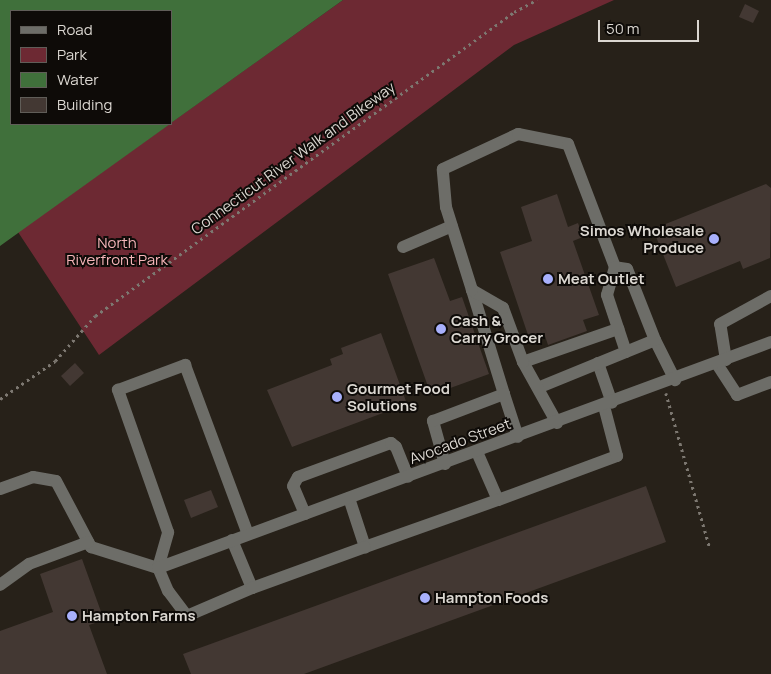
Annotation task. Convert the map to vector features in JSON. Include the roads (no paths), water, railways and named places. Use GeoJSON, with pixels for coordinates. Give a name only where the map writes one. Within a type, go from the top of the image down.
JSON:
{"type":"FeatureCollection","features":[{"type":"Feature","properties":{"kind":"street"},"geometry":{"type":"LineString","coordinates":[[518,437],[452,226],[443,169],[518,134],[568,144],[615,267],[607,295],[626,352]]}},
{"type":"Feature","properties":{"kind":"street"},"geometry":{"type":"LineString","coordinates":[[403,247],[452,226]]}},
{"type":"Feature","properties":{"kind":"street"},"geometry":{"type":"LineString","coordinates":[[615,267],[627,270],[656,340],[670,382]]}},
{"type":"Feature","properties":{"kind":"street"},"geometry":{"type":"LineString","coordinates":[[472,290],[503,308],[523,362],[540,387],[557,423]]}},
{"type":"Feature","properties":{"kind":"street"},"geometry":{"type":"LineString","coordinates":[[771,296],[720,324],[721,362],[736,395],[771,382]]}},
{"type":"Feature","properties":{"kind":"street"},"geometry":{"type":"LineString","coordinates":[[523,362],[618,329]]}},
{"type":"Feature","properties":{"kind":"street"},"geometry":{"type":"LineString","coordinates":[[540,387],[656,340]]}},
{"type":"Feature","properties":{"kind":"street","name":"Avocado Street"},"geometry":{"type":"LineString","coordinates":[[158,568],[670,382],[771,342]]}},
{"type":"Feature","properties":{"kind":"street"},"geometry":{"type":"LineString","coordinates":[[248,534],[185,365],[118,390],[168,532],[158,568],[168,591],[188,616],[252,588],[617,456],[608,404],[598,363]]}},
{"type":"Feature","properties":{"kind":"street"},"geometry":{"type":"LineString","coordinates":[[445,464],[434,420],[504,394]]}},
{"type":"Feature","properties":{"kind":"street"},"geometry":{"type":"LineString","coordinates":[[305,514],[292,486],[298,477],[381,447],[396,447],[408,477]]}},
{"type":"Feature","properties":{"kind":"street"},"geometry":{"type":"LineString","coordinates":[[477,452],[498,500]]}},
{"type":"Feature","properties":{"kind":"street"},"geometry":{"type":"LineString","coordinates":[[0,489],[33,477],[56,481],[88,542],[105,554],[158,568]]}},
{"type":"Feature","properties":{"kind":"street"},"geometry":{"type":"LineString","coordinates":[[349,498],[365,547]]}},
{"type":"Feature","properties":{"kind":"street"},"geometry":{"type":"LineString","coordinates":[[232,540],[252,588]]}},
{"type":"Feature","properties":{"kind":"street"},"geometry":{"type":"LineString","coordinates":[[0,585],[29,564],[88,542]]}},
{"type":"Feature","properties":{"kind":"water"},"geometry":{"type":"Polygon","coordinates":[[[0,0],[343,0],[172,122],[172,10],[10,10],[10,125],[169,125],[0,246],[0,0]]]}},
{"type":"Feature","properties":{"kind":"place","name":"Simos Wholesale Produce"},"geometry":{"type":"Point","coordinates":[714,239]}},
{"type":"Feature","properties":{"kind":"place","name":"Meat Outlet"},"geometry":{"type":"Point","coordinates":[548,279]}},
{"type":"Feature","properties":{"kind":"place","name":"Cash & Carry Grocer"},"geometry":{"type":"Point","coordinates":[441,329]}},
{"type":"Feature","properties":{"kind":"place","name":"Gourmet Food Solutions"},"geometry":{"type":"Point","coordinates":[337,397]}},
{"type":"Feature","properties":{"kind":"place","name":"Hampton Foods"},"geometry":{"type":"Point","coordinates":[425,598]}},
{"type":"Feature","properties":{"kind":"place","name":"Hampton Farms"},"geometry":{"type":"Point","coordinates":[72,616]}},
{"type":"Feature","properties":{"kind":"park label","name":"North Riverfront Park"},"geometry":{"type":"Point","coordinates":[117,250]}}]}
